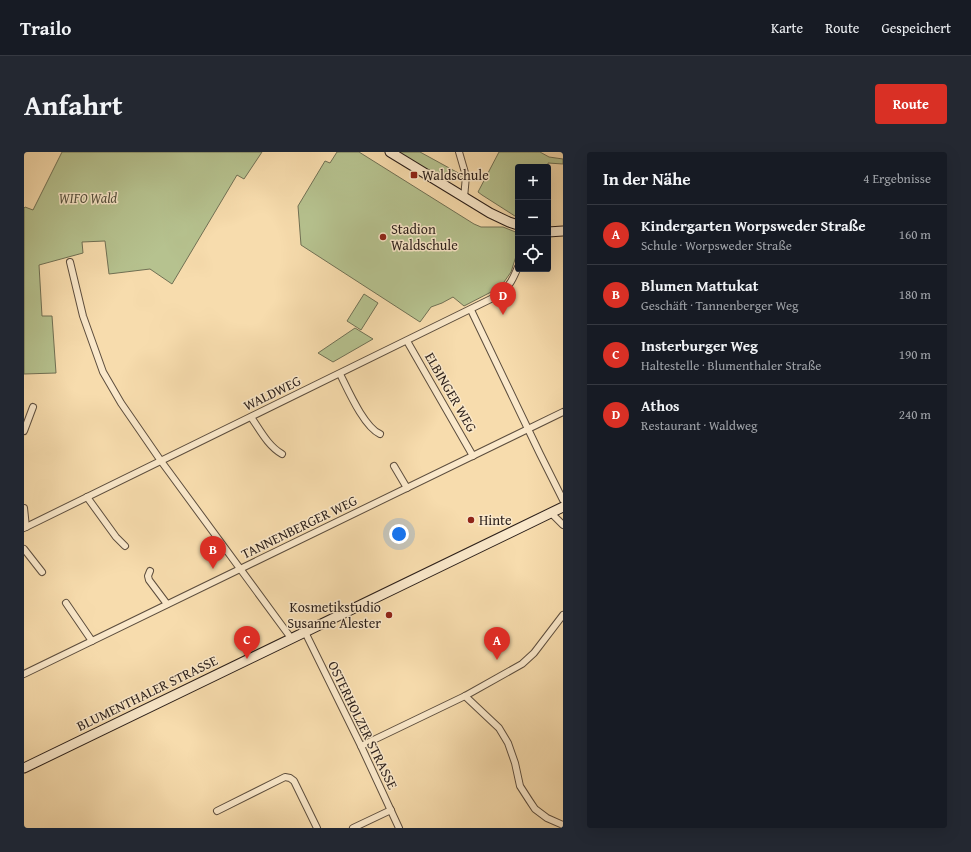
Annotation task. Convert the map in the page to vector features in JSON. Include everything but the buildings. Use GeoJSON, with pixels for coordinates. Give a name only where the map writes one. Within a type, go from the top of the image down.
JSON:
{"type":"FeatureCollection","features":[{"type":"Feature","properties":{"kind":"main road"},"geometry":{"type":"LineString","coordinates":[[390,152],[464,198],[496,216],[515,224]]}},
{"type":"Feature","properties":{"kind":"main road"},"geometry":{"type":"LineString","coordinates":[[551,232],[563,231]]}},
{"type":"Feature","properties":{"kind":"main road","name":"BLUMENTHALER STRASSE"},"geometry":{"type":"LineString","coordinates":[[24,768],[563,507]]}},
{"type":"Feature","properties":{"kind":"street"},"geometry":{"type":"LineString","coordinates":[[459,152],[466,176],[464,198]]}},
{"type":"Feature","properties":{"kind":"street"},"geometry":{"type":"LineString","coordinates":[[70,262],[83,316],[103,372],[121,403],[161,461],[291,638]]}},
{"type":"Feature","properties":{"kind":"street","name":"WALDWEG"},"geometry":{"type":"LineString","coordinates":[[25,528],[471,310],[501,294],[509,286],[516,272]]}},
{"type":"Feature","properties":{"kind":"street"},"geometry":{"type":"LineString","coordinates":[[471,310],[563,500]]}},
{"type":"Feature","properties":{"kind":"street","name":"ELBINGER WEG"},"geometry":{"type":"LineString","coordinates":[[407,341],[473,456]]}},
{"type":"Feature","properties":{"kind":"street"},"geometry":{"type":"LineString","coordinates":[[340,374],[365,420],[371,429],[380,434]]}},
{"type":"Feature","properties":{"kind":"street"},"geometry":{"type":"LineString","coordinates":[[24,431],[33,407]]}},
{"type":"Feature","properties":{"kind":"street","name":"TANNENBERGER WEG"},"geometry":{"type":"LineString","coordinates":[[24,674],[563,412]]}},
{"type":"Feature","properties":{"kind":"street"},"geometry":{"type":"LineString","coordinates":[[251,417],[270,445],[282,454]]}},
{"type":"Feature","properties":{"kind":"street"},"geometry":{"type":"LineString","coordinates":[[394,466],[407,488]]}},
{"type":"Feature","properties":{"kind":"street"},"geometry":{"type":"LineString","coordinates":[[87,497],[116,537],[125,546]]}},
{"type":"Feature","properties":{"kind":"street"},"geometry":{"type":"LineString","coordinates":[[24,508],[25,528]]}},
{"type":"Feature","properties":{"kind":"street"},"geometry":{"type":"LineString","coordinates":[[551,513],[563,525]]}},
{"type":"Feature","properties":{"kind":"street"},"geometry":{"type":"LineString","coordinates":[[24,549],[42,572]]}},
{"type":"Feature","properties":{"kind":"street"},"geometry":{"type":"LineString","coordinates":[[150,571],[148,576],[149,580],[167,604]]}},
{"type":"Feature","properties":{"kind":"street"},"geometry":{"type":"LineString","coordinates":[[66,603],[92,641]]}},
{"type":"Feature","properties":{"kind":"street"},"geometry":{"type":"LineString","coordinates":[[361,746],[465,696],[522,664],[534,654],[563,615]]}},
{"type":"Feature","properties":{"kind":"street","name":"OSTERHOLZER STRASSE"},"geometry":{"type":"LineString","coordinates":[[305,632],[399,828]]}},
{"type":"Feature","properties":{"kind":"street"},"geometry":{"type":"LineString","coordinates":[[465,696],[499,728],[503,734],[508,743],[515,764],[520,786],[535,809],[547,818],[563,825]]}},
{"type":"Feature","properties":{"kind":"street"},"geometry":{"type":"LineString","coordinates":[[217,811],[285,777],[294,781],[317,828]]}},
{"type":"Feature","properties":{"kind":"street"},"geometry":{"type":"LineString","coordinates":[[353,828],[390,810]]}},
{"type":"Feature","properties":{"kind":"green space","name":"WIFO Wald"},"geometry":{"type":"Polygon","coordinates":[[[62,152],[262,152],[244,179],[237,175],[172,284],[150,269],[109,274],[105,241],[82,242],[83,253],[39,265],[42,316],[52,316],[56,373],[24,374],[24,208],[33,210],[62,152]]]}},
{"type":"Feature","properties":{"kind":"green space","name":"Stadion Waldschule"},"geometry":{"type":"Polygon","coordinates":[[[337,152],[359,152],[474,224],[481,227],[503,227],[515,232],[515,259],[511,272],[504,282],[493,291],[464,306],[453,297],[431,307],[420,322],[301,245],[298,206],[325,161],[330,163],[337,152]]]}},
{"type":"Feature","properties":{"kind":"green space"},"geometry":{"type":"Polygon","coordinates":[[[397,152],[420,152],[462,175],[460,178],[445,182],[397,152]]]}},
{"type":"Feature","properties":{"kind":"green space"},"geometry":{"type":"Polygon","coordinates":[[[499,152],[540,152],[549,157],[563,159],[563,164],[515,164],[515,216],[478,192],[499,152]]]}},
{"type":"Feature","properties":{"kind":"green space"},"geometry":{"type":"Polygon","coordinates":[[[364,294],[378,303],[361,330],[347,321],[364,294]]]}},
{"type":"Feature","properties":{"kind":"green space"},"geometry":{"type":"Polygon","coordinates":[[[355,328],[373,339],[333,362],[318,353],[355,328]]]}},
{"type":"Feature","properties":{"kind":"place","name":"Waldschule"},"geometry":{"type":"Point","coordinates":[414,175]}},
{"type":"Feature","properties":{"kind":"place","name":"Stadion Waldschule"},"geometry":{"type":"Point","coordinates":[383,237]}},
{"type":"Feature","properties":{"kind":"place","name":"Athos"},"geometry":{"type":"Point","coordinates":[503,315]}},
{"type":"Feature","properties":{"kind":"place","name":"Hinte"},"geometry":{"type":"Point","coordinates":[471,520]}},
{"type":"Feature","properties":{"kind":"place","name":"Blumen Mattukat"},"geometry":{"type":"Point","coordinates":[213,569]}},
{"type":"Feature","properties":{"kind":"place","name":"Kosmetikstudio Susanne Alester"},"geometry":{"type":"Point","coordinates":[389,615]}},
{"type":"Feature","properties":{"kind":"place","name":"Insterburger Weg"},"geometry":{"type":"Point","coordinates":[247,659]}},
{"type":"Feature","properties":{"kind":"place","name":"Kindergarten Worpsweder Straße"},"geometry":{"type":"Point","coordinates":[497,660]}}]}
